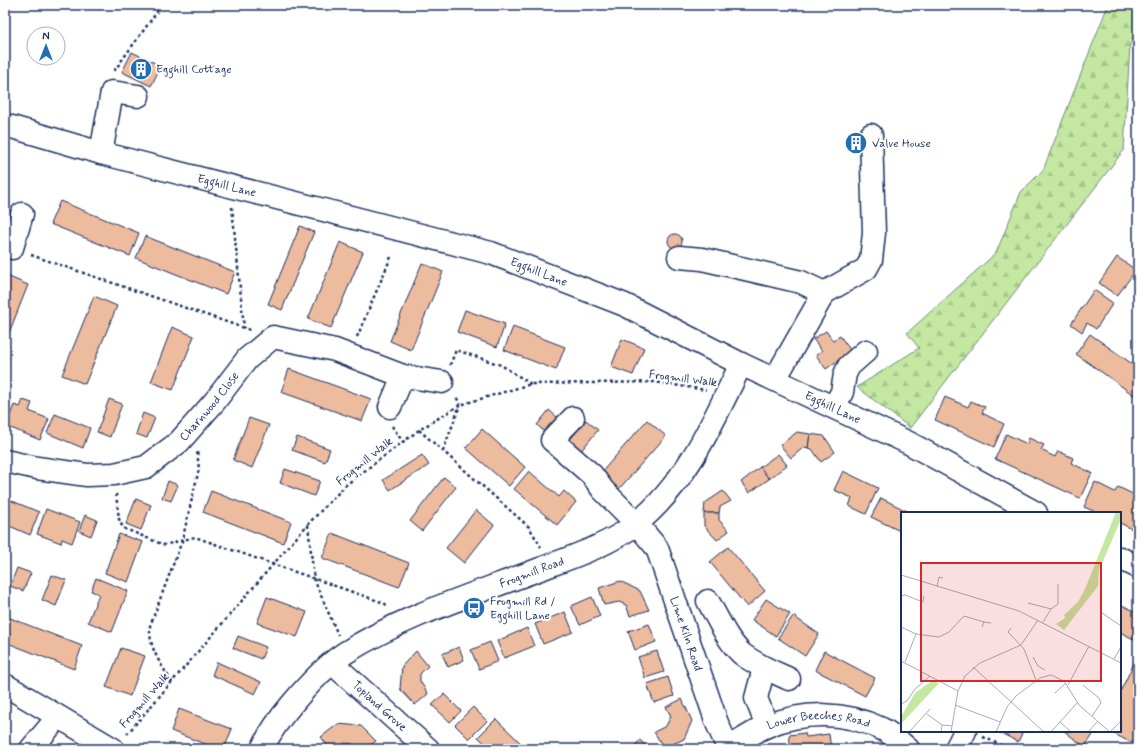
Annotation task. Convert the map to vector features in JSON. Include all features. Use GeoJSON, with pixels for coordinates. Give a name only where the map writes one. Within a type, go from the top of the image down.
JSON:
{"type":"FeatureCollection","features":[{"type":"Feature","properties":{"kind":"street"},"geometry":{"type":"LineString","coordinates":[[101,153],[112,92],[138,96]]}},
{"type":"Feature","properties":{"kind":"street","name":"Egghill Lane"},"geometry":{"type":"LineString","coordinates":[[5,125],[101,153],[491,253],[625,305],[741,364],[909,443],[1034,512]]}},
{"type":"Feature","properties":{"kind":"street"},"geometry":{"type":"LineString","coordinates":[[775,379],[824,293],[866,269],[871,260],[874,233],[871,135]]}},
{"type":"Feature","properties":{"kind":"street"},"geometry":{"type":"LineString","coordinates":[[8,247],[22,214]]}},
{"type":"Feature","properties":{"kind":"street"},"geometry":{"type":"LineString","coordinates":[[679,257],[702,259],[801,282],[824,293]]}},
{"type":"Feature","properties":{"kind":"street"},"geometry":{"type":"LineString","coordinates":[[273,337],[335,350],[403,376],[442,382]]}},
{"type":"Feature","properties":{"kind":"street","name":"Charnwood Close"},"geometry":{"type":"LineString","coordinates":[[5,461],[87,475],[114,474],[146,467],[179,442],[215,401],[247,359],[273,337]]}},
{"type":"Feature","properties":{"kind":"street"},"geometry":{"type":"LineString","coordinates":[[834,407],[842,392],[845,374],[849,366],[866,351]]}},
{"type":"Feature","properties":{"kind":"street","name":"Frogmill Road"},"geometry":{"type":"LineString","coordinates":[[262,749],[276,723],[300,695],[339,658],[404,621],[552,565],[604,543],[636,523],[653,508],[689,466],[717,416],[726,392],[741,364]]}},
{"type":"Feature","properties":{"kind":"street"},"geometry":{"type":"LineString","coordinates":[[390,407],[403,376]]}},
{"type":"Feature","properties":{"kind":"street","name":"Lime Kiln Road"},"geometry":{"type":"LineString","coordinates":[[573,418],[552,440],[592,475],[603,490],[636,523],[656,548],[717,723],[728,749]]}},
{"type":"Feature","properties":{"kind":"street"},"geometry":{"type":"LineString","coordinates":[[1121,558],[1138,567]]}},
{"type":"Feature","properties":{"kind":"street"},"geometry":{"type":"LineString","coordinates":[[708,601],[734,631],[742,654],[764,668],[789,679]]}},
{"type":"Feature","properties":{"kind":"street","name":"Topland Grove"},"geometry":{"type":"LineString","coordinates":[[339,658],[428,749]]}},
{"type":"Feature","properties":{"kind":"street"},"geometry":{"type":"LineString","coordinates":[[764,668],[756,698],[767,726]]}},
{"type":"Feature","properties":{"kind":"street"},"geometry":{"type":"LineString","coordinates":[[5,685],[58,717],[118,743]]}},
{"type":"Feature","properties":{"kind":"street","name":"Lower Beeches Road"},"geometry":{"type":"LineString","coordinates":[[728,749],[767,726],[799,717],[824,715],[849,716],[883,729],[908,749]]}},
{"type":"Feature","properties":{"kind":"street"},"geometry":{"type":"LineString","coordinates":[[31,749],[58,717]]}},
{"type":"Feature","properties":{"kind":"street"},"geometry":{"type":"LineString","coordinates":[[956,749],[971,732]]}},
{"type":"Feature","properties":{"kind":"path"},"geometry":{"type":"LineString","coordinates":[[112,92],[108,82],[119,64],[162,5]]}},
{"type":"Feature","properties":{"kind":"path"},"geometry":{"type":"LineString","coordinates":[[230,186],[244,328]]}},
{"type":"Feature","properties":{"kind":"path"},"geometry":{"type":"LineString","coordinates":[[8,247],[273,337]]}},
{"type":"Feature","properties":{"kind":"path"},"geometry":{"type":"LineString","coordinates":[[349,356],[391,257]]}},
{"type":"Feature","properties":{"kind":"path"},"geometry":{"type":"LineString","coordinates":[[442,382],[456,350],[501,365],[531,384]]}},
{"type":"Feature","properties":{"kind":"path","name":"Frogmill Walk"},"geometry":{"type":"LineString","coordinates":[[118,743],[308,524],[347,484],[419,430],[460,405],[531,384],[655,382],[726,392]]}},
{"type":"Feature","properties":{"kind":"path"},"geometry":{"type":"LineString","coordinates":[[443,451],[460,405]]}},
{"type":"Feature","properties":{"kind":"path"},"geometry":{"type":"LineString","coordinates":[[172,682],[157,658],[149,640],[150,626],[182,541],[199,469],[194,425]]}},
{"type":"Feature","properties":{"kind":"path"},"geometry":{"type":"LineString","coordinates":[[419,430],[529,527],[552,565]]}},
{"type":"Feature","properties":{"kind":"path"},"geometry":{"type":"LineString","coordinates":[[114,474],[119,519],[124,528],[164,546],[195,537],[384,603],[404,621]]}},
{"type":"Feature","properties":{"kind":"path"},"geometry":{"type":"LineString","coordinates":[[308,524],[314,579],[339,658]]}},
{"type":"Feature","properties":{"kind":"path"},"geometry":{"type":"LineString","coordinates":[[971,732],[1010,749]]}},
{"type":"Feature","properties":{"kind":"green space"},"geometry":{"type":"Polygon","coordinates":[[[1108,5],[1138,5],[1138,26],[1130,45],[1124,150],[910,428],[857,387],[919,348],[907,333],[996,253],[1021,192],[1043,170],[1108,5]]]}},
{"type":"Feature","properties":{"kind":"building","name":"Egghill Cottage"},"geometry":{"type":"Polygon","coordinates":[[[132,52],[161,66],[151,86],[122,72],[132,52]]]}},
{"type":"Feature","properties":{"kind":"building","name":"Valve House"},"geometry":{"type":"Polygon","coordinates":[[[856,136],[861,138],[863,143],[861,148],[856,150],[851,148],[849,143],[851,138],[856,136]]]}},
{"type":"Feature","properties":{"kind":"building"},"geometry":{"type":"Polygon","coordinates":[[[60,201],[139,233],[130,256],[50,224],[60,201]]]}},
{"type":"Feature","properties":{"kind":"building"},"geometry":{"type":"Polygon","coordinates":[[[300,226],[314,232],[282,310],[268,304],[300,226]]]}},
{"type":"Feature","properties":{"kind":"building"},"geometry":{"type":"Polygon","coordinates":[[[675,234],[680,236],[682,241],[680,246],[675,248],[670,246],[668,241],[670,236],[675,234]]]}},
{"type":"Feature","properties":{"kind":"building"},"geometry":{"type":"Polygon","coordinates":[[[145,236],[235,272],[226,294],[136,258],[145,236]]]}},
{"type":"Feature","properties":{"kind":"building"},"geometry":{"type":"Polygon","coordinates":[[[340,242],[363,252],[331,328],[308,319],[340,242]]]}},
{"type":"Feature","properties":{"kind":"building"},"geometry":{"type":"Polygon","coordinates":[[[1117,257],[1136,270],[1117,296],[1099,283],[1117,257]]]}},
{"type":"Feature","properties":{"kind":"building"},"geometry":{"type":"Polygon","coordinates":[[[422,263],[443,272],[411,350],[390,341],[422,263]]]}},
{"type":"Feature","properties":{"kind":"building"},"geometry":{"type":"Polygon","coordinates":[[[7,276],[28,285],[5,343],[5,281],[7,276]]]}},
{"type":"Feature","properties":{"kind":"building"},"geometry":{"type":"Polygon","coordinates":[[[1094,290],[1113,303],[1096,329],[1087,323],[1082,332],[1071,324],[1094,290]]]}},
{"type":"Feature","properties":{"kind":"building"},"geometry":{"type":"Polygon","coordinates":[[[94,296],[117,306],[85,384],[62,375],[94,296]]]}},
{"type":"Feature","properties":{"kind":"building"},"geometry":{"type":"Polygon","coordinates":[[[465,310],[505,324],[497,347],[457,332],[465,310]]]}},
{"type":"Feature","properties":{"kind":"building"},"geometry":{"type":"Polygon","coordinates":[[[172,327],[194,336],[173,390],[151,382],[172,327]]]}},
{"type":"Feature","properties":{"kind":"building"},"geometry":{"type":"Polygon","coordinates":[[[513,327],[565,347],[556,370],[504,350],[513,327]]]}},
{"type":"Feature","properties":{"kind":"building"},"geometry":{"type":"Polygon","coordinates":[[[826,331],[833,341],[840,336],[851,351],[826,369],[816,355],[822,351],[813,339],[826,331]]]}},
{"type":"Feature","properties":{"kind":"building"},"geometry":{"type":"Polygon","coordinates":[[[1090,334],[1138,368],[1138,398],[1076,354],[1090,334]]]}},
{"type":"Feature","properties":{"kind":"building"},"geometry":{"type":"Polygon","coordinates":[[[622,339],[644,348],[633,375],[611,367],[622,339]]]}},
{"type":"Feature","properties":{"kind":"building"},"geometry":{"type":"Polygon","coordinates":[[[289,369],[371,399],[362,421],[281,392],[289,369]]]}},
{"type":"Feature","properties":{"kind":"building"},"geometry":{"type":"Polygon","coordinates":[[[945,397],[968,407],[971,401],[985,407],[982,413],[1004,424],[994,447],[935,420],[945,397]]]}},
{"type":"Feature","properties":{"kind":"building"},"geometry":{"type":"Polygon","coordinates":[[[109,399],[122,404],[110,437],[97,432],[109,399]]]}},
{"type":"Feature","properties":{"kind":"building"},"geometry":{"type":"Polygon","coordinates":[[[23,400],[32,403],[29,411],[49,419],[40,440],[6,426],[14,405],[20,407],[23,400]]]}},
{"type":"Feature","properties":{"kind":"building"},"geometry":{"type":"Polygon","coordinates":[[[549,410],[559,419],[547,434],[537,425],[549,410]]]}},
{"type":"Feature","properties":{"kind":"building"},"geometry":{"type":"Polygon","coordinates":[[[143,413],[155,418],[147,438],[136,434],[143,413]]]}},
{"type":"Feature","properties":{"kind":"building"},"geometry":{"type":"Polygon","coordinates":[[[55,414],[90,428],[83,448],[47,433],[55,414]]]}},
{"type":"Feature","properties":{"kind":"building"},"geometry":{"type":"Polygon","coordinates":[[[249,418],[269,425],[252,468],[233,460],[249,418]]]}},
{"type":"Feature","properties":{"kind":"building"},"geometry":{"type":"Polygon","coordinates":[[[586,420],[598,430],[576,457],[564,447],[586,420]]]}},
{"type":"Feature","properties":{"kind":"building"},"geometry":{"type":"Polygon","coordinates":[[[647,420],[666,436],[618,490],[600,474],[647,420]]]}},
{"type":"Feature","properties":{"kind":"building"},"geometry":{"type":"Polygon","coordinates":[[[482,429],[525,467],[509,486],[466,448],[482,429]]]}},
{"type":"Feature","properties":{"kind":"building"},"geometry":{"type":"Polygon","coordinates":[[[797,432],[810,434],[808,448],[804,447],[791,458],[780,445],[797,432]]]}},
{"type":"Feature","properties":{"kind":"building"},"geometry":{"type":"Polygon","coordinates":[[[810,434],[824,436],[835,452],[821,462],[812,449],[808,448],[810,434]]]}},
{"type":"Feature","properties":{"kind":"building"},"geometry":{"type":"Polygon","coordinates":[[[1006,434],[1027,444],[1029,438],[1044,445],[1041,450],[1055,457],[1058,451],[1073,458],[1071,463],[1092,473],[1080,498],[995,459],[1006,434]]]}},
{"type":"Feature","properties":{"kind":"building"},"geometry":{"type":"Polygon","coordinates":[[[297,437],[330,449],[325,462],[292,450],[297,437]]]}},
{"type":"Feature","properties":{"kind":"building"},"geometry":{"type":"Polygon","coordinates":[[[778,454],[787,465],[769,479],[760,467],[778,454]]]}},
{"type":"Feature","properties":{"kind":"building"},"geometry":{"type":"Polygon","coordinates":[[[422,455],[429,465],[390,490],[383,480],[422,455]]]}},
{"type":"Feature","properties":{"kind":"building"},"geometry":{"type":"Polygon","coordinates":[[[760,467],[769,479],[749,493],[741,482],[760,467]]]}},
{"type":"Feature","properties":{"kind":"building"},"geometry":{"type":"Polygon","coordinates":[[[285,469],[320,481],[314,496],[280,483],[285,469]]]}},
{"type":"Feature","properties":{"kind":"building"},"geometry":{"type":"Polygon","coordinates":[[[529,471],[559,497],[564,491],[576,502],[557,525],[514,489],[529,471]]]}},
{"type":"Feature","properties":{"kind":"building"},"geometry":{"type":"Polygon","coordinates":[[[843,471],[878,488],[866,514],[849,506],[852,498],[834,490],[843,471]]]}},
{"type":"Feature","properties":{"kind":"building"},"geometry":{"type":"Polygon","coordinates":[[[444,477],[456,487],[422,531],[410,521],[444,477]]]}},
{"type":"Feature","properties":{"kind":"building"},"geometry":{"type":"Polygon","coordinates":[[[168,481],[178,485],[171,501],[162,498],[168,481]]]}},
{"type":"Feature","properties":{"kind":"building"},"geometry":{"type":"Polygon","coordinates":[[[1095,482],[1115,492],[1118,487],[1135,495],[1132,501],[1138,504],[1138,532],[1121,524],[1121,512],[1096,512],[1084,507],[1095,482]]]}},
{"type":"Feature","properties":{"kind":"building"},"geometry":{"type":"Polygon","coordinates":[[[211,491],[291,522],[283,543],[203,512],[211,491]]]}},
{"type":"Feature","properties":{"kind":"building"},"geometry":{"type":"Polygon","coordinates":[[[723,491],[731,501],[720,507],[719,513],[704,513],[705,503],[723,491]]]}},
{"type":"Feature","properties":{"kind":"building"},"geometry":{"type":"Polygon","coordinates":[[[5,498],[39,512],[30,535],[5,524],[5,498]]]}},
{"type":"Feature","properties":{"kind":"building"},"geometry":{"type":"Polygon","coordinates":[[[881,498],[909,512],[901,512],[901,532],[871,517],[881,498]]]}},
{"type":"Feature","properties":{"kind":"building"},"geometry":{"type":"Polygon","coordinates":[[[136,499],[151,505],[141,530],[126,524],[136,499]]]}},
{"type":"Feature","properties":{"kind":"building"},"geometry":{"type":"Polygon","coordinates":[[[46,509],[80,522],[72,543],[62,539],[61,543],[37,534],[46,509]]]}},
{"type":"Feature","properties":{"kind":"building"},"geometry":{"type":"Polygon","coordinates":[[[476,510],[494,525],[464,563],[446,548],[476,510]]]}},
{"type":"Feature","properties":{"kind":"building"},"geometry":{"type":"Polygon","coordinates":[[[704,513],[719,513],[719,520],[729,531],[717,540],[704,526],[704,513]]]}},
{"type":"Feature","properties":{"kind":"building"},"geometry":{"type":"Polygon","coordinates":[[[85,515],[97,520],[91,536],[79,531],[85,515]]]}},
{"type":"Feature","properties":{"kind":"building"},"geometry":{"type":"Polygon","coordinates":[[[332,533],[409,563],[399,587],[322,558],[332,533]]]}},
{"type":"Feature","properties":{"kind":"building"},"geometry":{"type":"Polygon","coordinates":[[[119,534],[143,542],[128,582],[105,573],[119,534]]]}},
{"type":"Feature","properties":{"kind":"building"},"geometry":{"type":"Polygon","coordinates":[[[728,547],[765,591],[747,607],[710,562],[728,547]]]}},
{"type":"Feature","properties":{"kind":"building"},"geometry":{"type":"Polygon","coordinates":[[[17,568],[31,573],[23,591],[10,586],[17,568]]]}},
{"type":"Feature","properties":{"kind":"building"},"geometry":{"type":"Polygon","coordinates":[[[52,575],[66,580],[56,606],[42,600],[52,575]]]}},
{"type":"Feature","properties":{"kind":"building"},"geometry":{"type":"Polygon","coordinates":[[[96,578],[128,591],[112,632],[88,622],[99,594],[91,591],[96,578]]]}},
{"type":"Feature","properties":{"kind":"building"},"geometry":{"type":"Polygon","coordinates":[[[620,581],[640,591],[649,610],[630,616],[626,605],[619,602],[604,605],[599,588],[620,581]]]}},
{"type":"Feature","properties":{"kind":"building"},"geometry":{"type":"Polygon","coordinates":[[[267,597],[307,612],[297,637],[257,623],[267,597]]]}},
{"type":"Feature","properties":{"kind":"building"},"geometry":{"type":"Polygon","coordinates":[[[592,597],[600,616],[580,625],[571,606],[592,597]]]}},
{"type":"Feature","properties":{"kind":"building"},"geometry":{"type":"Polygon","coordinates":[[[766,599],[790,614],[776,636],[752,620],[766,599]]]}},
{"type":"Feature","properties":{"kind":"building"},"geometry":{"type":"Polygon","coordinates":[[[1121,604],[1138,613],[1137,641],[1121,633],[1121,604]]]}},
{"type":"Feature","properties":{"kind":"building"},"geometry":{"type":"Polygon","coordinates":[[[565,612],[573,632],[543,644],[535,624],[565,612]]]}},
{"type":"Feature","properties":{"kind":"building"},"geometry":{"type":"Polygon","coordinates":[[[5,616],[82,646],[74,669],[5,642],[5,616]]]}},
{"type":"Feature","properties":{"kind":"building"},"geometry":{"type":"Polygon","coordinates":[[[793,616],[819,634],[805,656],[778,638],[793,616]]]}},
{"type":"Feature","properties":{"kind":"building"},"geometry":{"type":"Polygon","coordinates":[[[649,624],[656,642],[635,650],[628,631],[649,624]]]}},
{"type":"Feature","properties":{"kind":"building"},"geometry":{"type":"Polygon","coordinates":[[[527,628],[534,646],[504,658],[497,641],[527,628]]]}},
{"type":"Feature","properties":{"kind":"building"},"geometry":{"type":"Polygon","coordinates":[[[238,636],[266,647],[261,659],[233,648],[238,636]]]}},
{"type":"Feature","properties":{"kind":"building"},"geometry":{"type":"Polygon","coordinates":[[[490,642],[498,661],[479,669],[471,650],[490,642]]]}},
{"type":"Feature","properties":{"kind":"building"},"geometry":{"type":"Polygon","coordinates":[[[459,647],[464,660],[448,667],[442,654],[459,647]]]}},
{"type":"Feature","properties":{"kind":"building"},"geometry":{"type":"Polygon","coordinates":[[[121,648],[145,656],[130,696],[106,687],[121,648]]]}},
{"type":"Feature","properties":{"kind":"building"},"geometry":{"type":"Polygon","coordinates":[[[416,651],[428,666],[420,674],[420,681],[428,694],[415,705],[400,689],[402,666],[416,651]]]}},
{"type":"Feature","properties":{"kind":"building"},"geometry":{"type":"Polygon","coordinates":[[[657,651],[664,672],[645,678],[638,657],[657,651]]]}},
{"type":"Feature","properties":{"kind":"building"},"geometry":{"type":"Polygon","coordinates":[[[824,651],[875,678],[865,696],[815,670],[824,651]]]}},
{"type":"Feature","properties":{"kind":"building"},"geometry":{"type":"Polygon","coordinates":[[[1138,655],[1138,732],[1132,743],[1110,732],[1121,732],[1121,690],[1138,655]]]}},
{"type":"Feature","properties":{"kind":"building"},"geometry":{"type":"Polygon","coordinates":[[[217,662],[261,682],[255,694],[212,675],[217,662]]]}},
{"type":"Feature","properties":{"kind":"building"},"geometry":{"type":"Polygon","coordinates":[[[668,677],[674,696],[654,703],[647,684],[668,677]]]}},
{"type":"Feature","properties":{"kind":"building"},"geometry":{"type":"Polygon","coordinates":[[[444,694],[461,711],[450,722],[432,705],[444,694]]]}},
{"type":"Feature","properties":{"kind":"building"},"geometry":{"type":"Polygon","coordinates":[[[682,699],[692,721],[684,739],[664,748],[654,732],[666,726],[671,716],[666,707],[682,699]]]}},
{"type":"Feature","properties":{"kind":"building"},"geometry":{"type":"Polygon","coordinates":[[[473,707],[487,721],[469,739],[455,725],[473,707]]]}},
{"type":"Feature","properties":{"kind":"building"},"geometry":{"type":"Polygon","coordinates":[[[179,709],[232,729],[224,749],[218,749],[171,731],[179,709]]]}},
{"type":"Feature","properties":{"kind":"building"},"geometry":{"type":"Polygon","coordinates":[[[496,719],[527,749],[491,749],[478,737],[496,719]]]}},
{"type":"Feature","properties":{"kind":"building"},"geometry":{"type":"Polygon","coordinates":[[[338,724],[361,726],[376,741],[365,749],[357,749],[352,744],[345,743],[336,749],[330,749],[321,737],[338,724]]]}},
{"type":"Feature","properties":{"kind":"building"},"geometry":{"type":"Polygon","coordinates":[[[999,732],[1023,732],[1018,742],[999,732]]]}},
{"type":"Feature","properties":{"kind":"building"},"geometry":{"type":"Polygon","coordinates":[[[1065,732],[1094,733],[1085,747],[1065,732]]]}},
{"type":"Feature","properties":{"kind":"building"},"geometry":{"type":"Polygon","coordinates":[[[805,733],[806,737],[829,734],[831,749],[791,749],[789,735],[805,733]]]}},
{"type":"Feature","properties":{"kind":"building"},"geometry":{"type":"Polygon","coordinates":[[[640,740],[649,749],[632,749],[640,740]]]}},
{"type":"Feature","properties":{"kind":"place","name":"Egghill Cottage"},"geometry":{"type":"Point","coordinates":[141,69]}},
{"type":"Feature","properties":{"kind":"place","name":"Valve House"},"geometry":{"type":"Point","coordinates":[856,143]}},
{"type":"Feature","properties":{"kind":"place","name":"Frogmill Rd / Egghill Lane"},"geometry":{"type":"Point","coordinates":[474,608]}}]}
